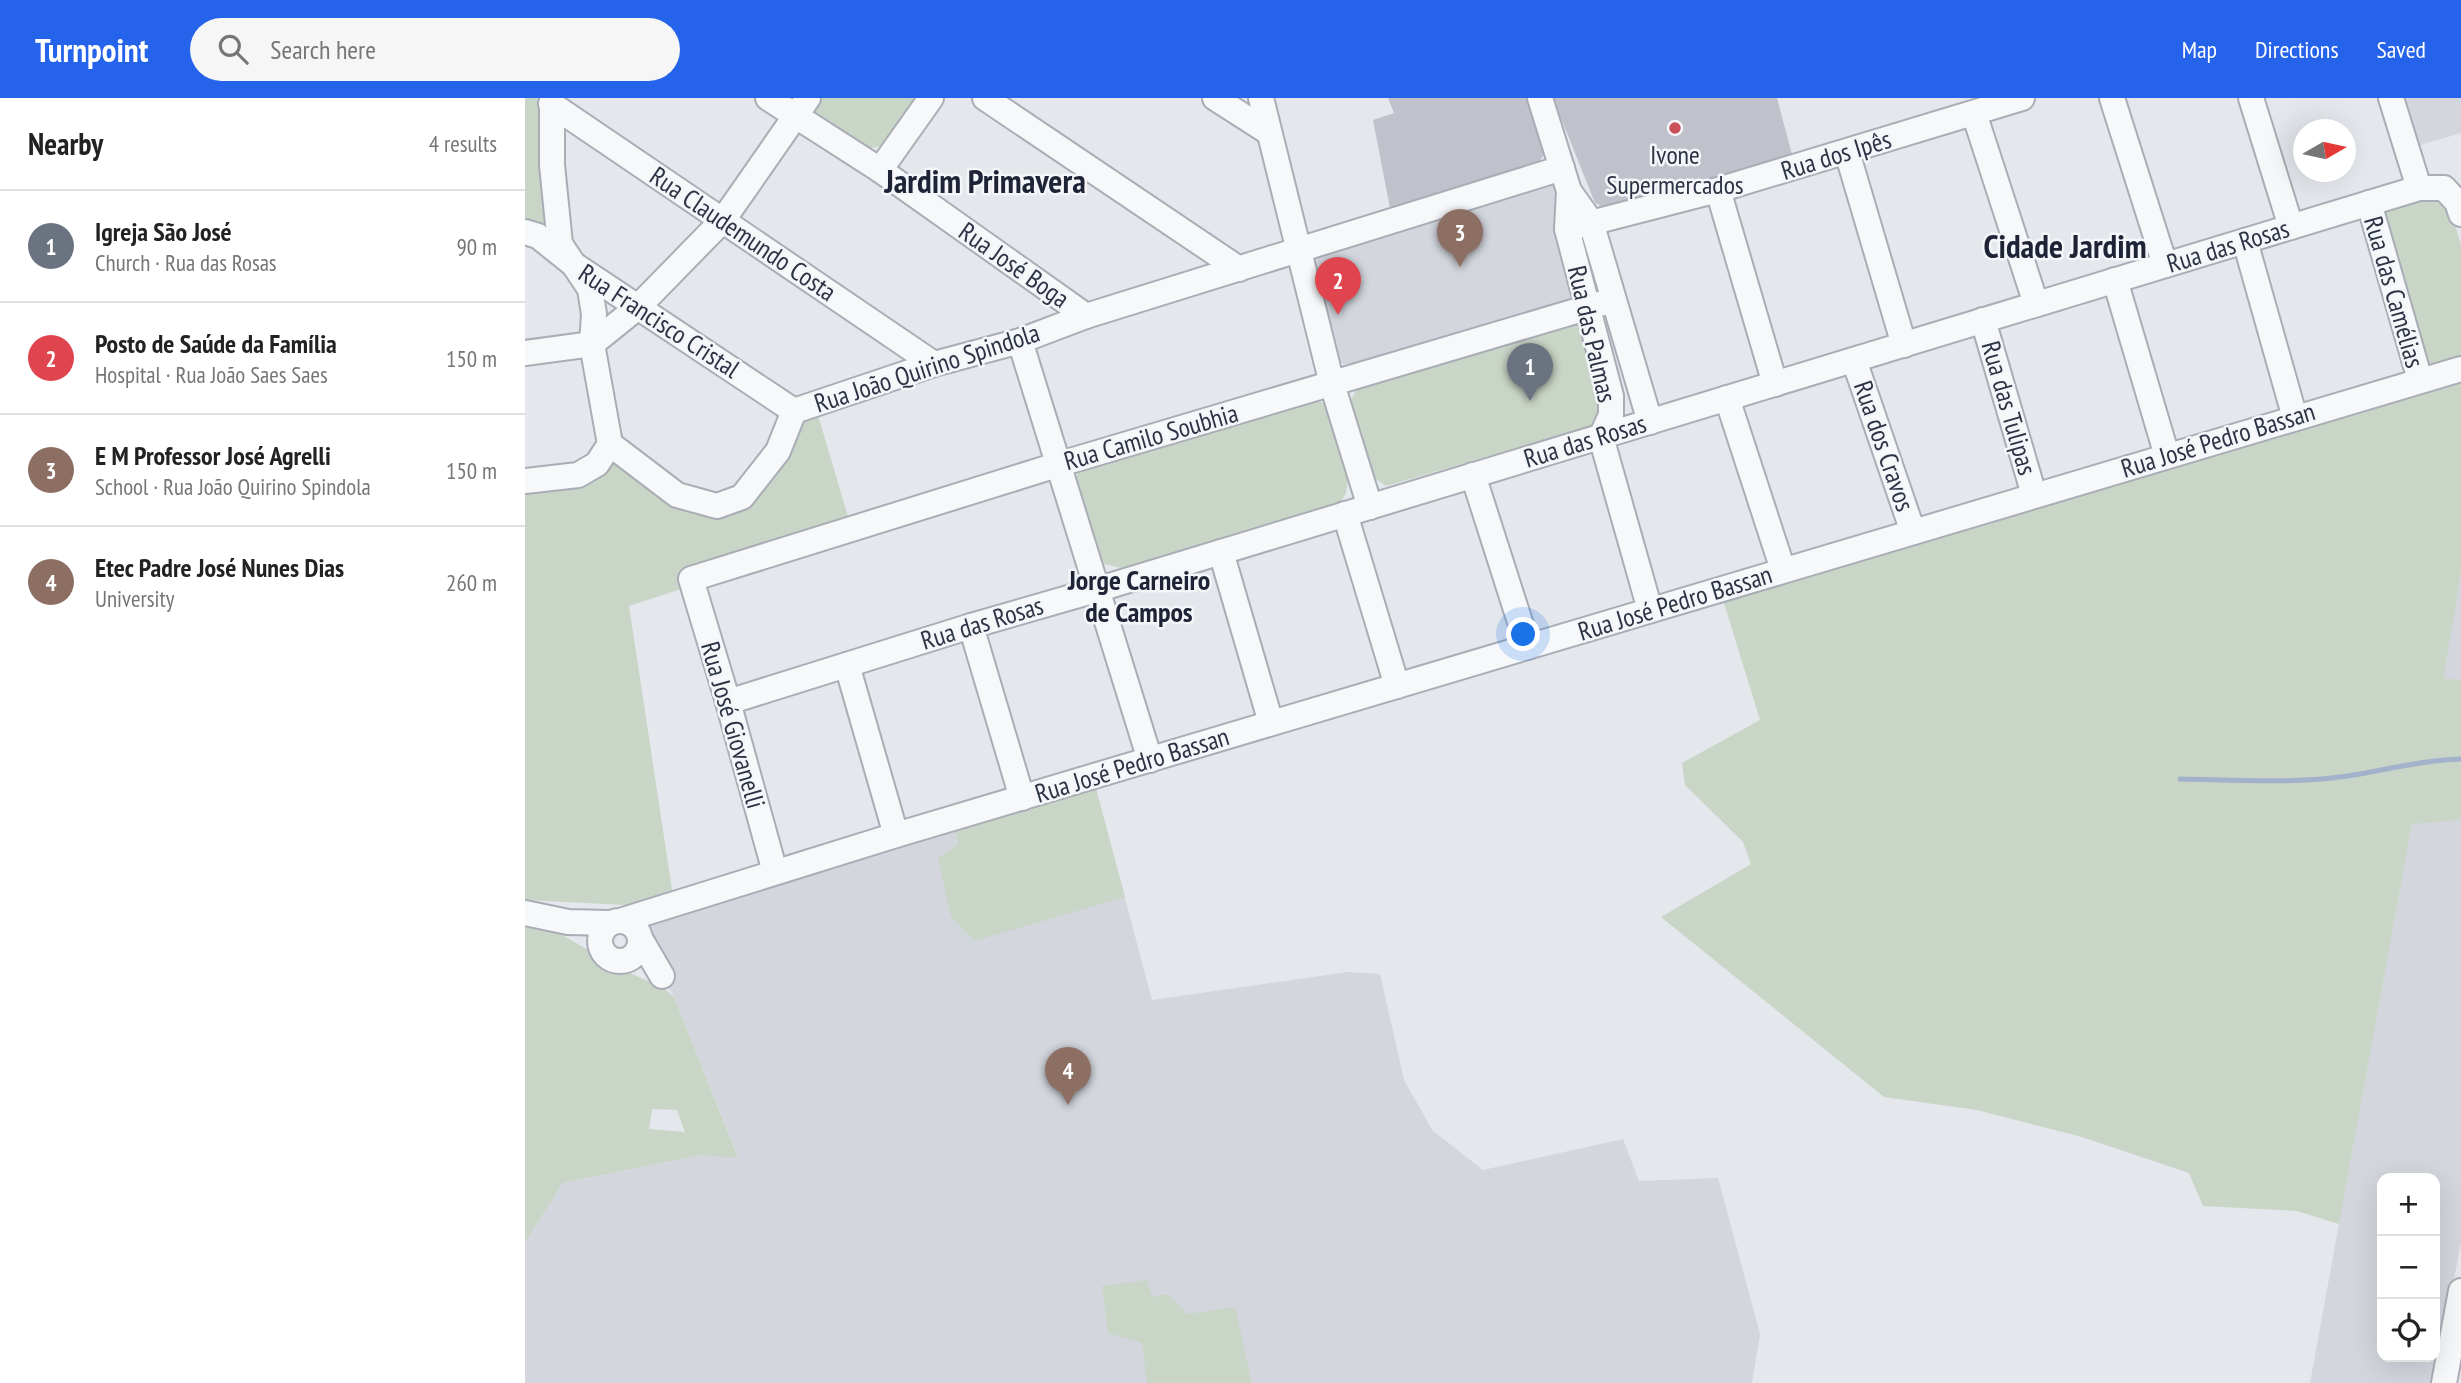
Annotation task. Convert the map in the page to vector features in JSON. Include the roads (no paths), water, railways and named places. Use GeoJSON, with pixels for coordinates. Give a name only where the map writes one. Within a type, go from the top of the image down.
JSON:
{"type":"FeatureCollection","features":[{"type":"Feature","properties":{"kind":"street","name":"Rua José Boga"},"geometry":{"type":"LineString","coordinates":[[768,98],[802,108],[880,170],[1086,316]]}},
{"type":"Feature","properties":{"kind":"street"},"geometry":{"type":"LineString","coordinates":[[880,170],[931,98]]}},
{"type":"Feature","properties":{"kind":"street"},"geometry":{"type":"LineString","coordinates":[[985,98],[1238,269]]}},
{"type":"Feature","properties":{"kind":"street"},"geometry":{"type":"LineString","coordinates":[[1215,98],[1268,132]]}},
{"type":"Feature","properties":{"kind":"street"},"geometry":{"type":"LineString","coordinates":[[1261,98],[1332,384],[1370,507]]}},
{"type":"Feature","properties":{"kind":"street"},"geometry":{"type":"LineString","coordinates":[[1540,98],[1569,191]]}},
{"type":"Feature","properties":{"kind":"street","name":"Rua dos Ipês"},"geometry":{"type":"LineString","coordinates":[[1567,229],[1718,190],[2022,98]]}},
{"type":"Feature","properties":{"kind":"street"},"geometry":{"type":"LineString","coordinates":[[2112,98],[2165,265]]}},
{"type":"Feature","properties":{"kind":"street"},"geometry":{"type":"LineString","coordinates":[[2251,98],[2291,227]]}},
{"type":"Feature","properties":{"kind":"street"},"geometry":{"type":"LineString","coordinates":[[2391,98],[2419,188]]}},
{"type":"Feature","properties":{"kind":"street"},"geometry":{"type":"LineString","coordinates":[[525,481],[578,475],[597,464],[611,444],[592,344],[594,314],[590,289],[560,244],[552,165],[552,101]]}},
{"type":"Feature","properties":{"kind":"street","name":"Rua Claudemundo Costa"},"geometry":{"type":"LineString","coordinates":[[552,101],[933,364]]}},
{"type":"Feature","properties":{"kind":"street"},"geometry":{"type":"LineString","coordinates":[[525,353],[592,344],[638,307],[723,220],[802,108]]}},
{"type":"Feature","properties":{"kind":"street"},"geometry":{"type":"LineString","coordinates":[[1974,113],[2036,304]]}},
{"type":"Feature","properties":{"kind":"street"},"geometry":{"type":"LineString","coordinates":[[1847,152],[1904,345]]}},
{"type":"Feature","properties":{"kind":"street","name":"Rua João Quirino Spindola"},"geometry":{"type":"LineString","coordinates":[[611,444],[677,495],[717,506],[742,497],[778,451],[795,411],[933,364],[1020,341],[1086,316],[1562,168]]}},
{"type":"Feature","properties":{"kind":"street","name":"Rua das Rosas"},"geometry":{"type":"LineString","coordinates":[[728,702],[2419,188],[2444,188],[2457,202],[2461,214]]}},
{"type":"Feature","properties":{"kind":"street"},"geometry":{"type":"LineString","coordinates":[[1718,190],[1775,384]]}},
{"type":"Feature","properties":{"kind":"street","name":"Rua das Palmas"},"geometry":{"type":"LineString","coordinates":[[1569,191],[1591,222],[1650,422]]}},
{"type":"Feature","properties":{"kind":"street","name":"Rua das Palmas"},"geometry":{"type":"LineString","coordinates":[[1569,191],[1567,229],[1611,396],[1611,415],[1601,436]]}},
{"type":"Feature","properties":{"kind":"street","name":"Rua das Camélias"},"geometry":{"type":"LineString","coordinates":[[2369,204],[2420,380]]}},
{"type":"Feature","properties":{"kind":"street","name":"Rua Francisco Cristal"},"geometry":{"type":"LineString","coordinates":[[525,232],[538,236],[573,264],[795,411]]}},
{"type":"Feature","properties":{"kind":"street"},"geometry":{"type":"LineString","coordinates":[[2245,241],[2295,418]]}},
{"type":"Feature","properties":{"kind":"street"},"geometry":{"type":"LineString","coordinates":[[2115,280],[2167,456]]}},
{"type":"Feature","properties":{"kind":"street","name":"Rua Camilo Soubhia"},"geometry":{"type":"LineString","coordinates":[[691,579],[1060,464],[1613,300]]}},
{"type":"Feature","properties":{"kind":"street","name":"Rua das Tulipas"},"geometry":{"type":"LineString","coordinates":[[1983,320],[2034,495]]}},
{"type":"Feature","properties":{"kind":"street"},"geometry":{"type":"LineString","coordinates":[[1020,341],[1150,760]]}},
{"type":"Feature","properties":{"kind":"street","name":"Rua dos Cravos"},"geometry":{"type":"LineString","coordinates":[[1854,360],[1913,532]]}},
{"type":"Feature","properties":{"kind":"street","name":"Rua José Pedro Bassan"},"geometry":{"type":"LineString","coordinates":[[626,927],[775,872],[896,835],[2461,369]]}},
{"type":"Feature","properties":{"kind":"street"},"geometry":{"type":"LineString","coordinates":[[1727,398],[1783,570]]}},
{"type":"Feature","properties":{"kind":"street"},"geometry":{"type":"LineString","coordinates":[[1601,436],[1650,610]]}},
{"type":"Feature","properties":{"kind":"street"},"geometry":{"type":"LineString","coordinates":[[1473,475],[1528,647]]}},
{"type":"Feature","properties":{"kind":"street"},"geometry":{"type":"LineString","coordinates":[[1345,514],[1397,686]]}},
{"type":"Feature","properties":{"kind":"street"},"geometry":{"type":"LineString","coordinates":[[1221,552],[1271,723]]}},
{"type":"Feature","properties":{"kind":"street","name":"Rua José Giovanelli"},"geometry":{"type":"LineString","coordinates":[[691,579],[775,872]]}},
{"type":"Feature","properties":{"kind":"street"},"geometry":{"type":"LineString","coordinates":[[971,626],[1022,798]]}},
{"type":"Feature","properties":{"kind":"street"},"geometry":{"type":"LineString","coordinates":[[847,665],[896,835]]}},
{"type":"Feature","properties":{"kind":"street"},"geometry":{"type":"LineString","coordinates":[[525,914],[568,922],[626,927],[662,976],[605,955],[626,927]]}},
{"type":"Feature","properties":{"kind":"street"},"geometry":{"type":"LineString","coordinates":[[2444,1383],[2460,1305]]}},
{"type":"Feature","properties":{"kind":"waterway"},"geometry":{"type":"LineString","coordinates":[[2180,779],[2306,780],[2461,759]]}},
{"type":"Feature","properties":{"kind":"place","name":"Ivone Supermercados"},"geometry":{"type":"Point","coordinates":[1675,128]}},
{"type":"Feature","properties":{"kind":"place","name":"E M Professor José Agrelli"},"geometry":{"type":"Point","coordinates":[1460,267]}},
{"type":"Feature","properties":{"kind":"place","name":"Posto de Saúde da Família"},"geometry":{"type":"Point","coordinates":[1338,315]}},
{"type":"Feature","properties":{"kind":"place","name":"Igreja São José"},"geometry":{"type":"Point","coordinates":[1530,401]}},
{"type":"Feature","properties":{"kind":"place","name":"Etec Padre José Nunes Dias"},"geometry":{"type":"Point","coordinates":[1068,1105]}},
{"type":"Feature","properties":{"kind":"district","name":"Jardim Primavera"},"geometry":{"type":"Point","coordinates":[985,181]}},
{"type":"Feature","properties":{"kind":"district","name":"Cidade Jardim"},"geometry":{"type":"Point","coordinates":[2065,246]}},
{"type":"Feature","properties":{"kind":"district","name":"Jorge Carneiro de Campos"},"geometry":{"type":"Point","coordinates":[1139,596]}}]}
